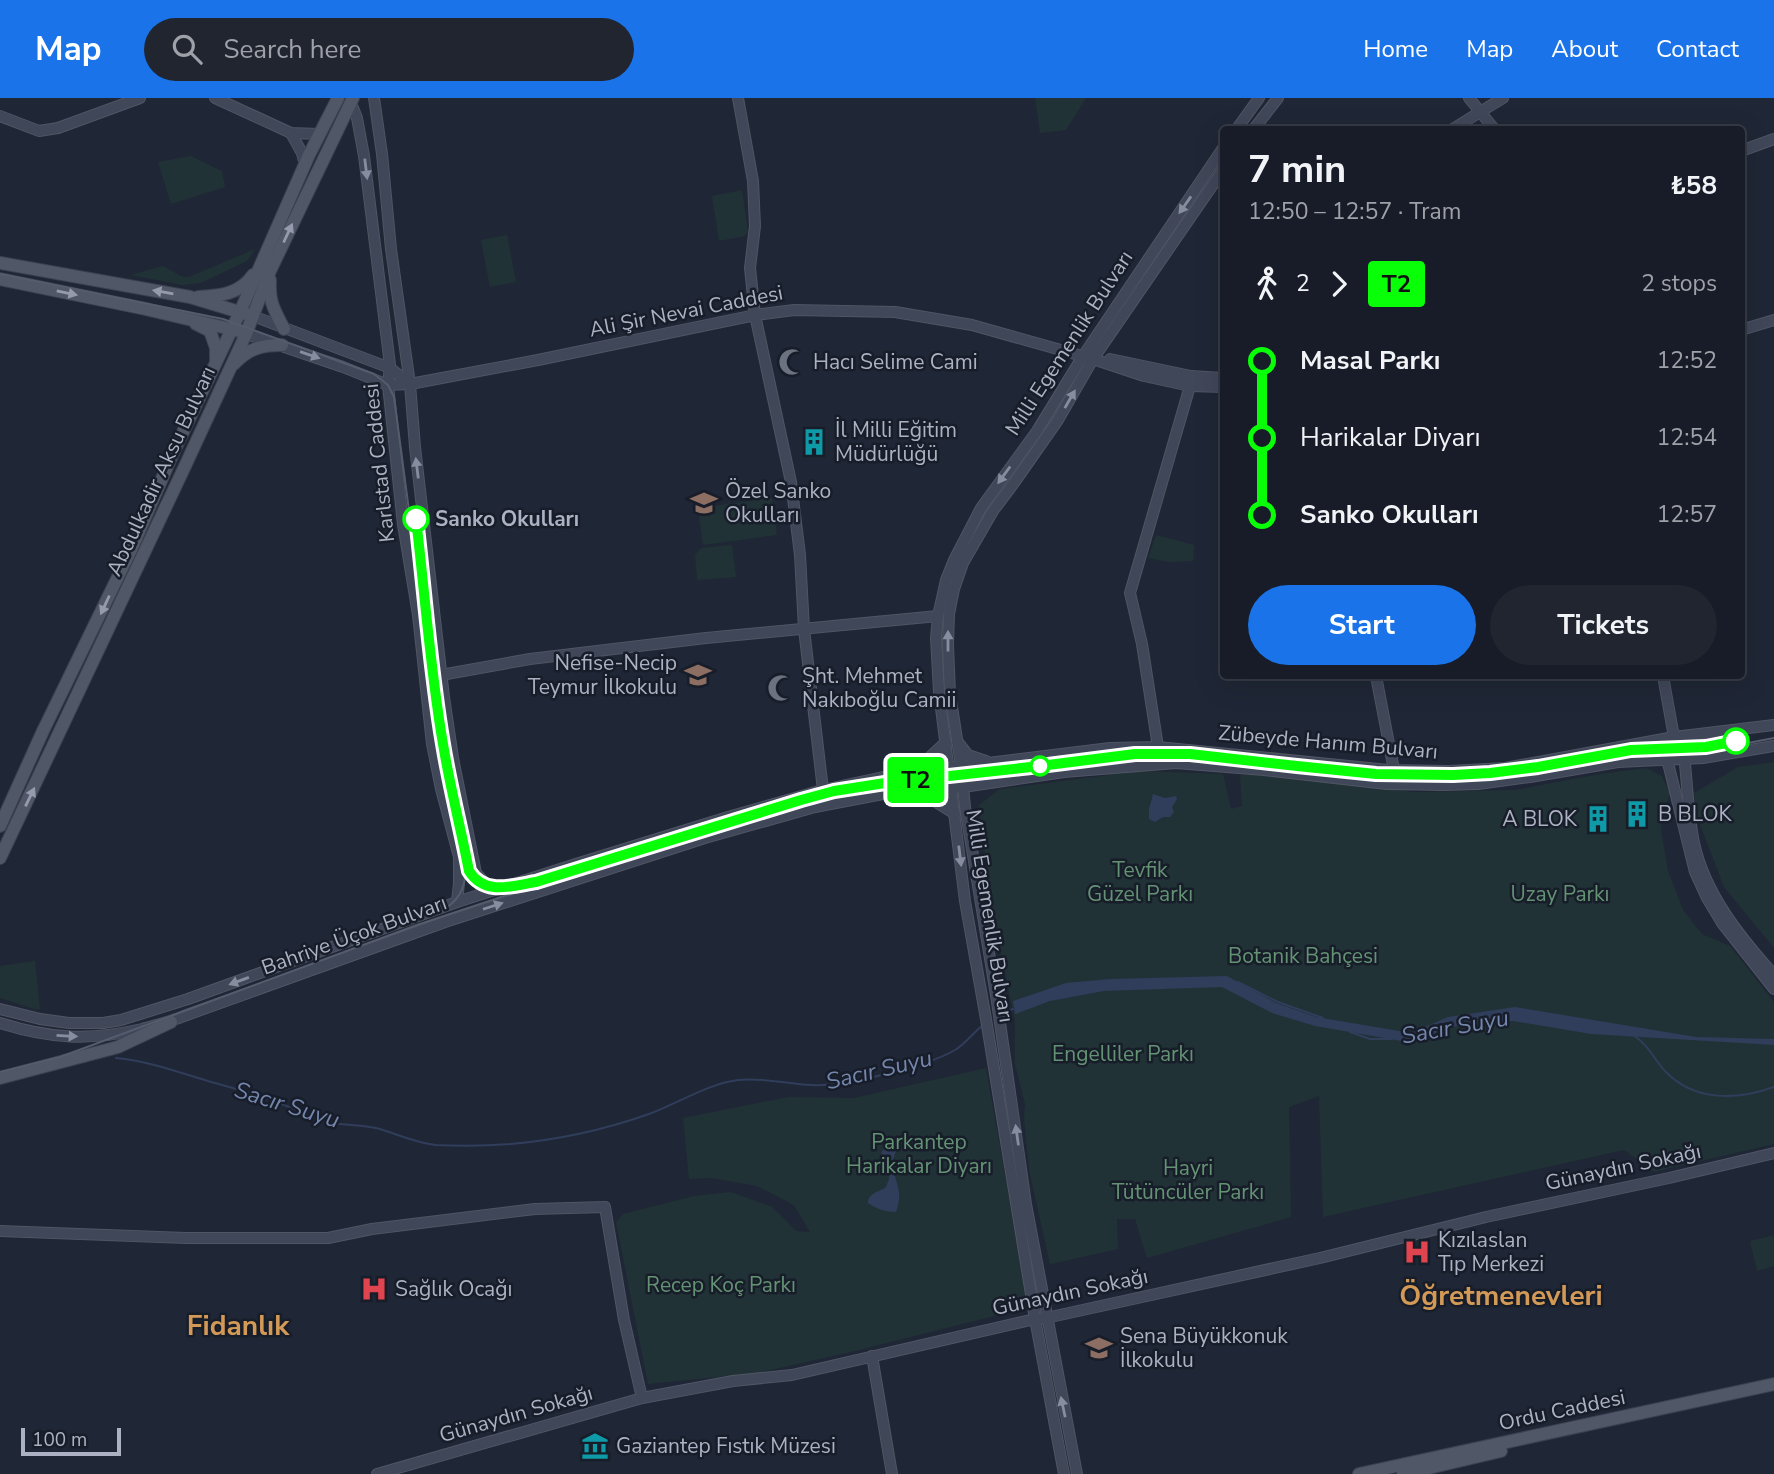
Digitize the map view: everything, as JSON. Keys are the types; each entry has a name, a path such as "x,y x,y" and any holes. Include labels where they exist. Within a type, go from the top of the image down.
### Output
{"main road":[{"name":"Abdulkadir Aksu Bulvarı","path":"0,826 131,550 215,364 232,329 246,314 305,165 338,98"},
{"name":"Abdulkadir Aksu Bulvarı","path":"266,267 352,100"},
{"path":"0,263 190,297 246,314"},
{"path":"190,297 225,295 248,283 266,267"},
{"path":"266,267 271,304 284,329"},
{"path":"0,279 141,308 246,334"},
{"name":"Abdulkadir Aksu Bulvarı","path":"0,858 246,334 246,314"},
{"path":"180,317 210,331 216,348 215,364"},
{"path":"228,372 237,361 253,350 264,345 282,345"},
{"path":"0,1078 118,1047 172,1022"},
{"name":"Ordu Caddesi","path":"1359,1474 1774,1386"},
{"name":"Ordu Caddesi","path":"1403,1474 1774,1386"}],"street":[{"path":"0,116 39,131 58,128 140,98"},
{"path":"215,98 290,133 319,134"},
{"name":"Karlstad Caddesi","path":"374,98 453,758 476,873 496,889"},
{"path":"738,98 753,181 755,226 750,268 755,315 791,482 800,555 804,629 823,790"},
{"path":"1239,126 1259,98"},
{"path":"1256,126 1279,98"},
{"path":"1469,98 1492,126"},
{"path":"1457,126 1503,98"},
{"name":"Karlstad Caddesi","path":"352,100 364,156 390,368 388,385 403,524 418,615 432,744 459,857 457,902"},
{"path":"290,133 302,153 305,165"},
{"path":"1745,150 1774,139"},
{"name":"Milli Egemenlik Bulvarı","path":"951,741 949,614 963,563 993,511 1058,420 1088,357 1220,153"},
{"name":"Milli Egemenlik Bulvarı","path":"1077,1474 1041,1319 965,901 958,788 951,741 939,691 936,638 938,616 946,580 981,508 1220,174"},
{"name":"Ali Şir Nevai Caddesi","path":"388,385 410,384 755,315 794,310 895,312 972,325 1088,357 1144,376 1190,381"},
{"path":"246,314 390,368 410,384"},
{"path":"1745,329 1774,320"},
{"path":"246,334 388,385"},
{"path":"1190,381 1220,378"},
{"path":"1190,381 1220,386"},
{"path":"1158,747 1142,644 1130,593 1190,381"},
{"path":"441,675 530,659 706,638 938,616"},
{"path":"1377,679 1394,770"},
{"path":"1664,679 1674,737 1684,759 1695,844 1703,872 1733,925 1774,975"},
{"name":"Zübeyde Hanım Bulvarı","path":"955,766 1110,748 1158,747 1394,770 1449,771 1505,768 1674,737 1774,725"},
{"path":"1674,737 1667,759 1695,872 1722,923 1774,989"},
{"path":"915,771 951,741 968,754 989,762"},
{"name":"Zübeyde Hanım Bulvarı","path":"958,788 1064,772 1176,763 1366,782 1478,784 1618,762 1703,758 1774,746"},
{"path":"1685,776 1703,758"},
{"path":"1643,760 1671,776"},
{"name":"Bahriye Üçok Bulvarı","path":"0,1009 69,1023 121,1020 188,999 457,902 728,817 823,790 915,771 955,766"},
{"path":"918,791 960,810 978,784"},
{"name":"Bahriye Üçok Bulvarı","path":"0,1023 65,1037 120,1034 172,1022 445,922 705,838 815,807 888,793 958,788"},
{"name":"Milli Egemenlik Bulvarı","path":"960,810 997,1000 1064,1474"},
{"name":"Günaydın Sokağı","path":"377,1474 642,1398 733,1381 792,1375 1320,1258 1486,1217 1774,1153"},
{"path":"0,1231 186,1238 328,1238 372,1229 535,1209 605,1207 624,1320 642,1398"},
{"path":"872,1356 892,1474"}],"green space":[{"path":"1035,98 1086,98 1066,130 1040,133"},
{"path":"191,156 222,171 225,187 171,204 158,162"},
{"path":"742,190 748,232 745,236 719,241 712,196"},
{"path":"507,235 516,282 490,287 481,240"},
{"path":"255,249 247,261 201,283 182,285 131,275 163,266 183,277 189,277"},
{"path":"772,498 777,535 703,545 698,508"},
{"path":"1156,535 1194,545 1193,561 1169,562 1148,558"},
{"path":"732,545 736,577 697,580 695,555 701,548"},
{"path":"1774,762 1774,948 1724,887 1697,817 1694,793 1738,767"},
{"path":"1646,768 1662,776 1670,794 1661,830 1668,871 1683,910 1702,934 1730,946 1774,1002 1774,1144 1654,1172 1624,1150 1323,1217 1319,1096 1289,1107 1291,1217 1147,1258 1135,1219 1117,1219 1118,1249 1050,1264 1029,1170 1025,1104 1015,1064 1015,1021 991,908 979,805 1000,789 1140,771 1223,774 1231,809 1242,806 1240,775 1263,775 1415,792 1515,790"},
{"path":"35,961 40,1009 0,998 0,966"},
{"name":"Recep Koç Parkı","path":"986,1068 1026,1301 1014,1311 757,1373 648,1384 616,1222 623,1214 694,1196 731,1192 772,1207 796,1231 810,1232 794,1205 757,1186 711,1178 689,1179 683,1118 788,1097 854,1098"},
{"path":"1774,1235 1774,1266 1757,1271 1750,1241"}],"water":[{"path":"1153,794 1165,798 1176,796 1172,807 1174,812 1170,817 1163,817 1155,822 1149,819"},
{"path":"1227,976 1276,1003 1316,1017 1411,1033 1448,1017 1515,1007 1696,1037 1774,1039 1774,1045 1591,1034 1513,1021 1449,1027 1413,1043 1315,1026 1272,1013 1222,987 1104,991 1050,1001 1015,1014 1013,1001 1066,983"},
{"path":"887,1141 898,1142 893,1162 899,1193 896,1212 882,1210 868,1203 872,1195 886,1187 889,1170 881,1154"}],"waterway":[{"name":"Sacır Suyu","path":"1238,982 1278,1002 1323,1018"},
{"name":"Sacır Suyu","path":"1002,1013 1013,1009"},
{"name":"Sacır Suyu","path":"116,1058 151,1064 253,1094 323,1121 373,1127 429,1144 491,1145 544,1140 597,1130 649,1114 704,1090 738,1080 826,1085 885,1074 955,1050 983,1025"},
{"name":"Sacır Suyu","path":"1350,1032 1370,1039 1392,1039"},
{"name":"Sacır Suyu","path":"1633,1035 1643,1043 1666,1072 1690,1089 1717,1096 1732,1096 1774,1087"}],"tram line":[{"path":"0,274 223,319 374,374 388,385 394,397 440,745 466,872 483,888 506,891"},
{"name":"T2","path":"416,519 430,652 450,782 469,871 478,883 488,887 536,882 801,800 834,791 885,783 1135,754 1166,753 1376,774 1453,775 1538,767 1631,750 1706,747 1736,741"},
{"path":"0,1072 60,1057 417,925 537,885 835,795 887,786 1136,758 1190,758 1376,777 1491,777 1631,754 1707,751 1774,738"},
{"path":"439,914 459,895 466,868"}],"place":[{"name":"Hacı Selime Cami","path":"792,362"},
{"name":"İl Milli Eğitim Müdürlüğü","path":"814,442"},
{"name":"Özel Sanko Okulları","path":"704,503"},
{"name":"Sanko Okulları","path":"416,519"},
{"name":"Nefise-Necip Teymur İlkokulu","path":"698,675"},
{"name":"Şht. Mehmet Nakıboğlu Camii","path":"781,688"},
{"name":"B BLOK","path":"1637,814"},
{"name":"A BLOK","path":"1598,819"},
{"name":"Kızılaslan Tıp Merkezi","path":"1417,1252"},
{"name":"Sağlık Ocağı","path":"374,1289"},
{"name":"Sena Büyükkonuk İlkokulu","path":"1099,1348"},
{"name":"Gaziantep Fıstık Müzesi","path":"595,1446"}],"district":[{"name":"Öğretmenevleri","path":"1501,1296"},
{"name":"Fidanlık","path":"238,1326"}],"park label":[{"name":"Tevfik Güzel Parkı","path":"1140,882"},
{"name":"Uzay Parkı","path":"1560,894"},
{"name":"Botanik Bahçesi","path":"1303,956"},
{"name":"Engelliler Parkı","path":"1123,1054"},
{"name":"Parkantep Harikalar Diyarı","path":"919,1154"},
{"name":"Hayri Tütüncüler Parkı","path":"1188,1180"}]}
